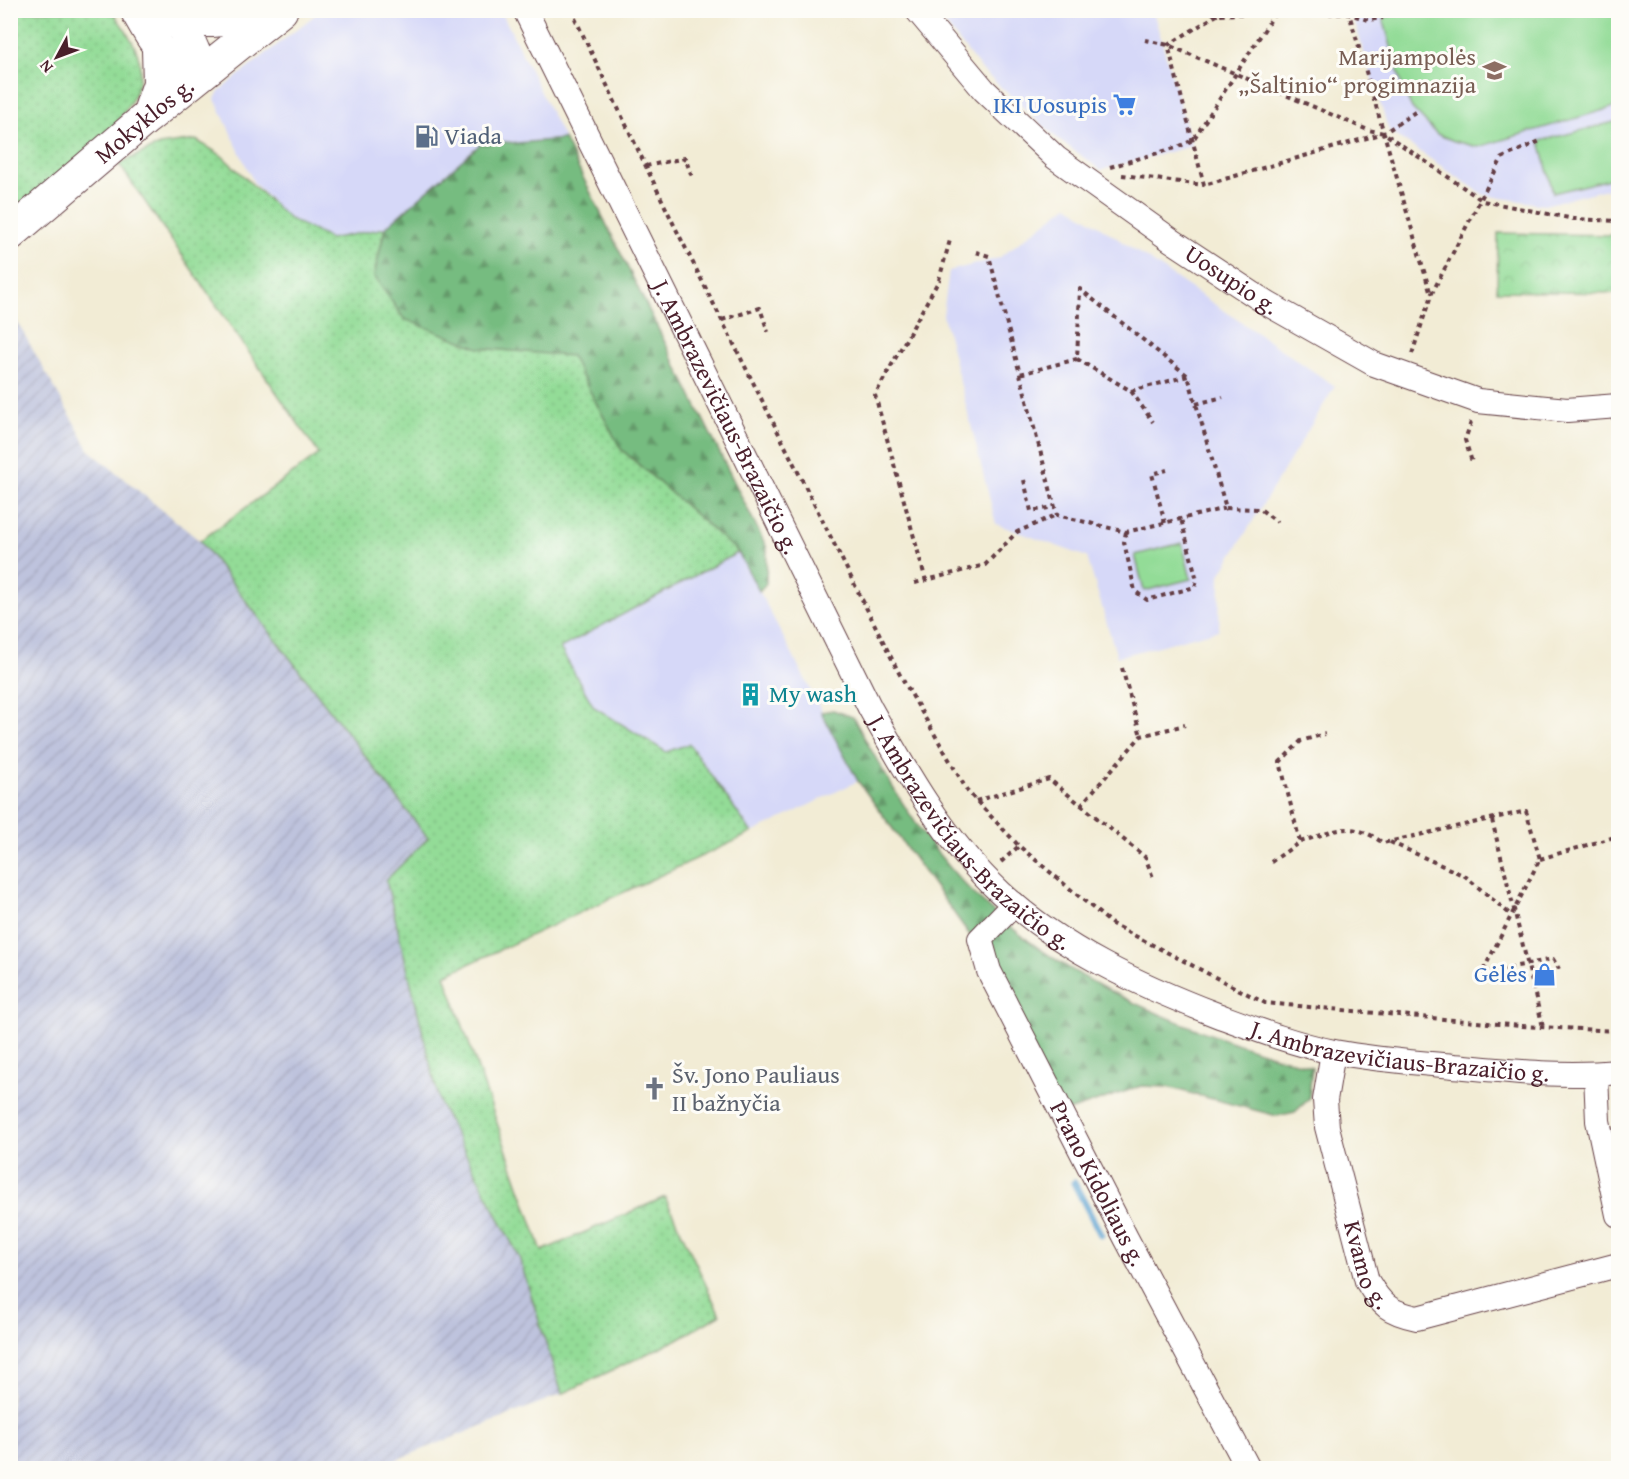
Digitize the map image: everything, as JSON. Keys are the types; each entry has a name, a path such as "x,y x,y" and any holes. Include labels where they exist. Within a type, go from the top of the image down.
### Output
{"main road":[{"name":"Mokyklos g.","path":"10,234 146,118 281,10"}],"street":[{"path":"135,10 157,50 172,62 201,73"},
{"path":"166,14 185,21 213,23 273,10"},
{"name":"J. Ambrazevičiaus-Brazaičio g.","path":"525,10 870,708 905,771 931,810 985,876 1014,904 1070,946 1149,988 1249,1027 1333,1052 1493,1070 1607,1073"},
{"name":"Uosupio g.","path":"917,10 984,90 1056,158 1096,178 1268,304 1374,364 1478,401 1567,410 1618,406"},
{"path":"166,14 197,52 201,73"},
{"path":"146,118 158,83 157,50"},
{"name":"Prano Kidoliaus g.","path":"1014,904 980,939 989,971 1125,1238 1248,1468"},
{"name":"Kvamo g.","path":"1333,1052 1325,1100 1327,1127 1367,1281 1378,1300 1394,1313 1417,1318 1618,1265"},
{"path":"1607,1073 1598,1121 1618,1215"}],"path":[{"path":"571,10 722,320 899,673 968,792 1019,846 1112,924 1265,1003 1543,1027 1618,1031"},
{"path":"1203,10 1218,15 1277,11 1349,12 1368,20 1383,18"},
{"path":"1168,45 1225,10"},
{"path":"1277,11 1238,75 1193,140 1178,147 1101,170 1096,178 1204,185 1384,133 1415,112"},
{"path":"1349,12 1431,295"},
{"path":"1145,40 1168,45 1368,130 1384,133 1479,199 1575,219 1618,221"},
{"path":"1168,45 1204,185"},
{"path":"1412,355 1431,295 1502,158 1540,141"},
{"path":"646,166 685,158 693,179"},
{"path":"926,581 875,395 939,280 950,240"},
{"path":"976,252 989,256 1057,515"},
{"path":"1077,360 1080,289 1188,376 1226,508"},
{"path":"722,320 760,308 768,332"},
{"path":"1020,374 1077,360 1131,391 1153,422"},
{"path":"1131,391 1188,376"},
{"path":"1196,404 1223,397"},
{"path":"1472,462 1465,440 1478,401"},
{"path":"1165,523 1152,474 1167,470"},
{"path":"1024,480 1031,511 1054,507"},
{"path":"915,584 985,565 1017,532 1057,515 1126,532 1226,508 1260,510 1277,522"},
{"path":"1126,532 1124,542 1135,591 1147,600 1195,587 1197,580 1181,519"},
{"path":"1122,668 1141,736"},
{"path":"1081,805 1141,736 1185,725"},
{"path":"1300,842 1280,762 1301,741 1324,734"},
{"path":"976,801 1049,779 1144,857 1154,879"},
{"path":"1271,862 1300,842 1348,827 1369,833 1383,843 1526,811 1540,859 1482,973 1553,959 1559,969"},
{"path":"1492,820 1543,1027"},
{"path":"1540,859 1618,836"},
{"path":"1390,842 1466,876 1511,915"}],"shaded area":[{"path":"320,11 501,11 564,139 517,143 485,140 385,228 330,239 288,218 254,183 215,99 219,91"},
{"path":"935,11 1153,11 1192,146 1101,170 1058,139 982,70"},
{"name":"Marijampolės „Šaltinio“ progimnazija","path":"1351,11 1618,11 1618,186 1544,205 1484,195 1389,131"},
{"path":"1068,205 1335,386 1220,575 1219,630 1117,657 1087,557 996,524 943,315 949,271 999,258"},
{"path":"10,309 90,451 200,541 428,839 440,1104 519,1257 562,1394 376,1468 11,1468"},
{"path":"739,552 858,781 752,833 690,744 666,752 594,707 560,648"}],"green space":[{"path":"11,11 112,11 134,45 140,68 137,89 126,110 110,130 69,170 11,216"},
{"name":"Marijampolės „Šaltinio“ progimnazija","path":"1408,11 1618,11 1618,106 1478,147 1437,134 1412,108 1403,89 1383,18"},
{"path":"1618,121 1618,177 1553,193 1540,141"},
{"path":"564,139 767,548 766,584 759,591 738,552 621,449 571,356 479,348 404,319 374,276 385,228 485,140 517,143"},
{"path":"196,140 221,155 288,218 330,239 385,228 374,276 479,348 571,355 621,449 739,552 560,648 594,707 666,752 689,744 752,833 445,975 542,1251 665,1197 720,1315 676,1340 562,1394 519,1257 440,1104 386,880 428,838 200,541 319,454 119,164 159,145"},
{"path":"1498,233 1618,235 1618,293 1497,291"},
{"path":"1182,543 1191,579 1144,591 1135,555"},
{"path":"833,710 853,717 910,815 951,869 988,907 1028,940 1071,969 1116,994 1164,1016 1262,1052 1312,1067 1309,1099 1295,1112 1277,1116 1167,1087 1141,1086 1063,1113 972,938 858,781 821,712"}],"waterway":[{"path":"1074,1183 1101,1235"}],"place":[{"name":"Marijampolės „Šaltinio“ progimnazija","path":"1494,71"},
{"name":"IKI Uosupis","path":"1125,105"},
{"name":"Viada","path":"426,136"},
{"name":"My wash","path":"751,694"},
{"name":"Gėlės","path":"1545,974"},
{"name":"Šv. Jono Pauliaus II bažnyčia","path":"654,1089"}]}
